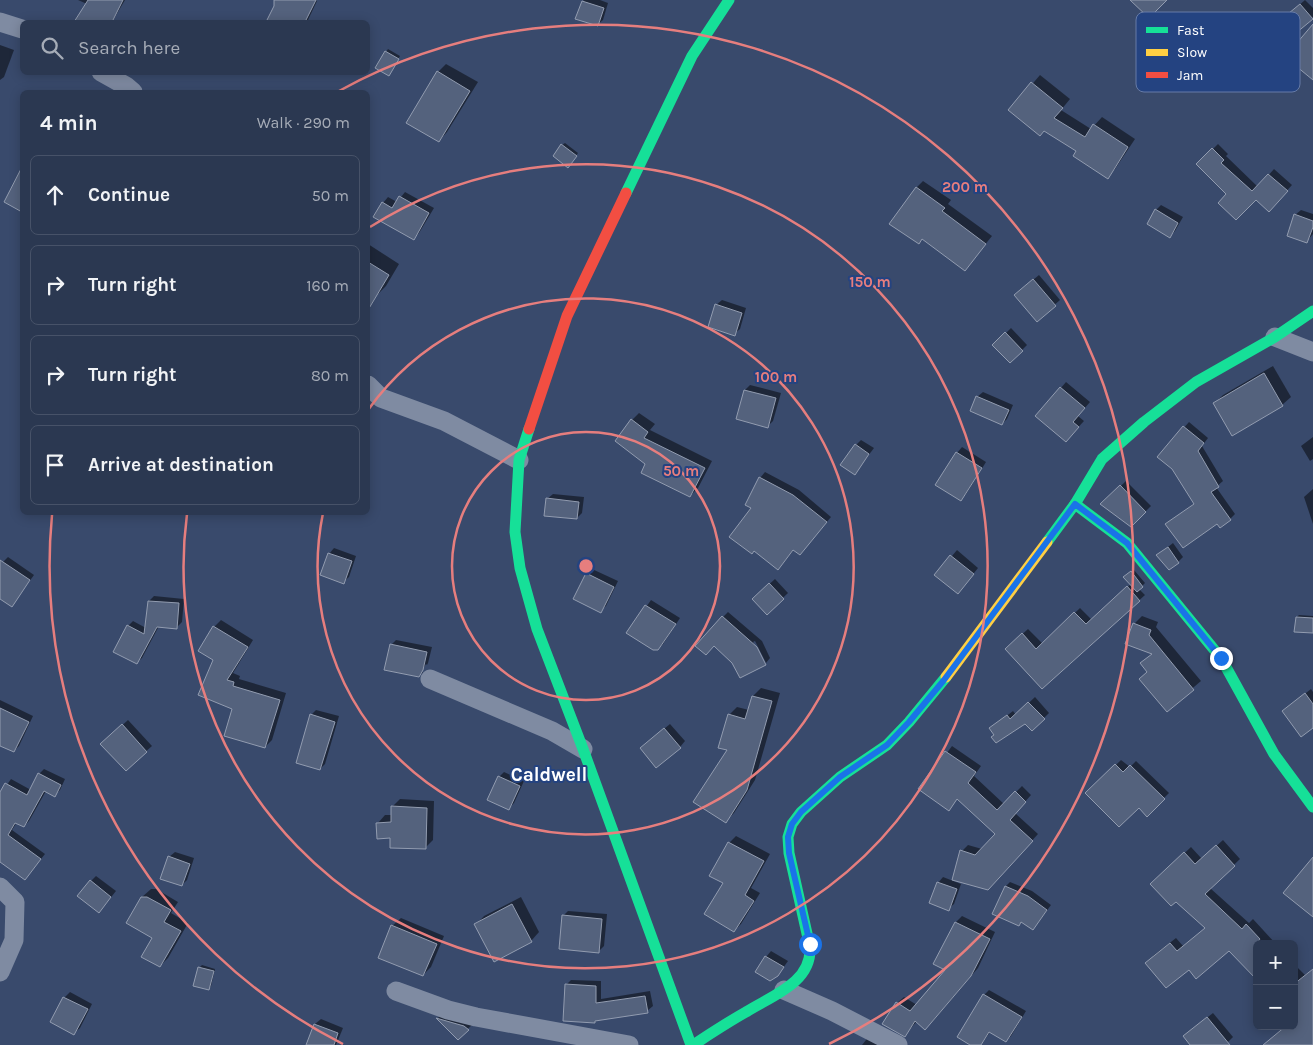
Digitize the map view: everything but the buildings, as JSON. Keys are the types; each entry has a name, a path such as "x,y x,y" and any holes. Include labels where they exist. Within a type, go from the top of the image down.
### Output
{"street":[{"path":"729,0 692,56 567,316 519,460 515,532 520,568 537,629 692,1045 784,990 804,972 809,964 811,955 810,944 789,853 788,837 792,824 801,812 840,777 887,745 906,726 944,680 1075,504 1102,459 1144,422 1196,382 1275,337 1313,311"},
{"path":"0,22 20,29"},
{"path":"106,75 130,90"},
{"path":"1275,337 1313,352"},
{"path":"370,387 381,398 444,421 519,460"},
{"path":"1075,504 1127,543 1221,658 1274,754 1313,807"},
{"path":"430,679 552,731 583,749"},
{"path":"0,887 15,902 14,940 0,972"},
{"path":"784,990 832,1010 898,1045"},
{"path":"396,991 448,1010 476,1017 629,1045"}],"traffic: fast":[{"path":"626,193 692,56 729,0"},
{"path":"1047,542 1075,504 1102,459 1144,422 1196,382 1275,337 1313,311"},
{"path":"529,429 519,460 515,532 520,568 537,629 691,1045"},
{"path":"1075,504 1127,543 1221,658 1274,754 1313,807"},
{"path":"693,1045 778,994 797,979 804,970 809,959 810,947 789,853 788,837 792,824 801,812 840,777 887,745 909,722 946,677"}],"traffic: slow":[{"path":"946,677 1047,542"}],"traffic: jam":[{"path":"529,429 567,316 626,193"}],"district":[{"name":"Caldwell","path":"549,774"}],"route":[{"path":"810,944 789,853 788,837 792,824 801,812 840,777 887,745 909,722 944,680 1075,504 1127,543 1221,658"}]}
